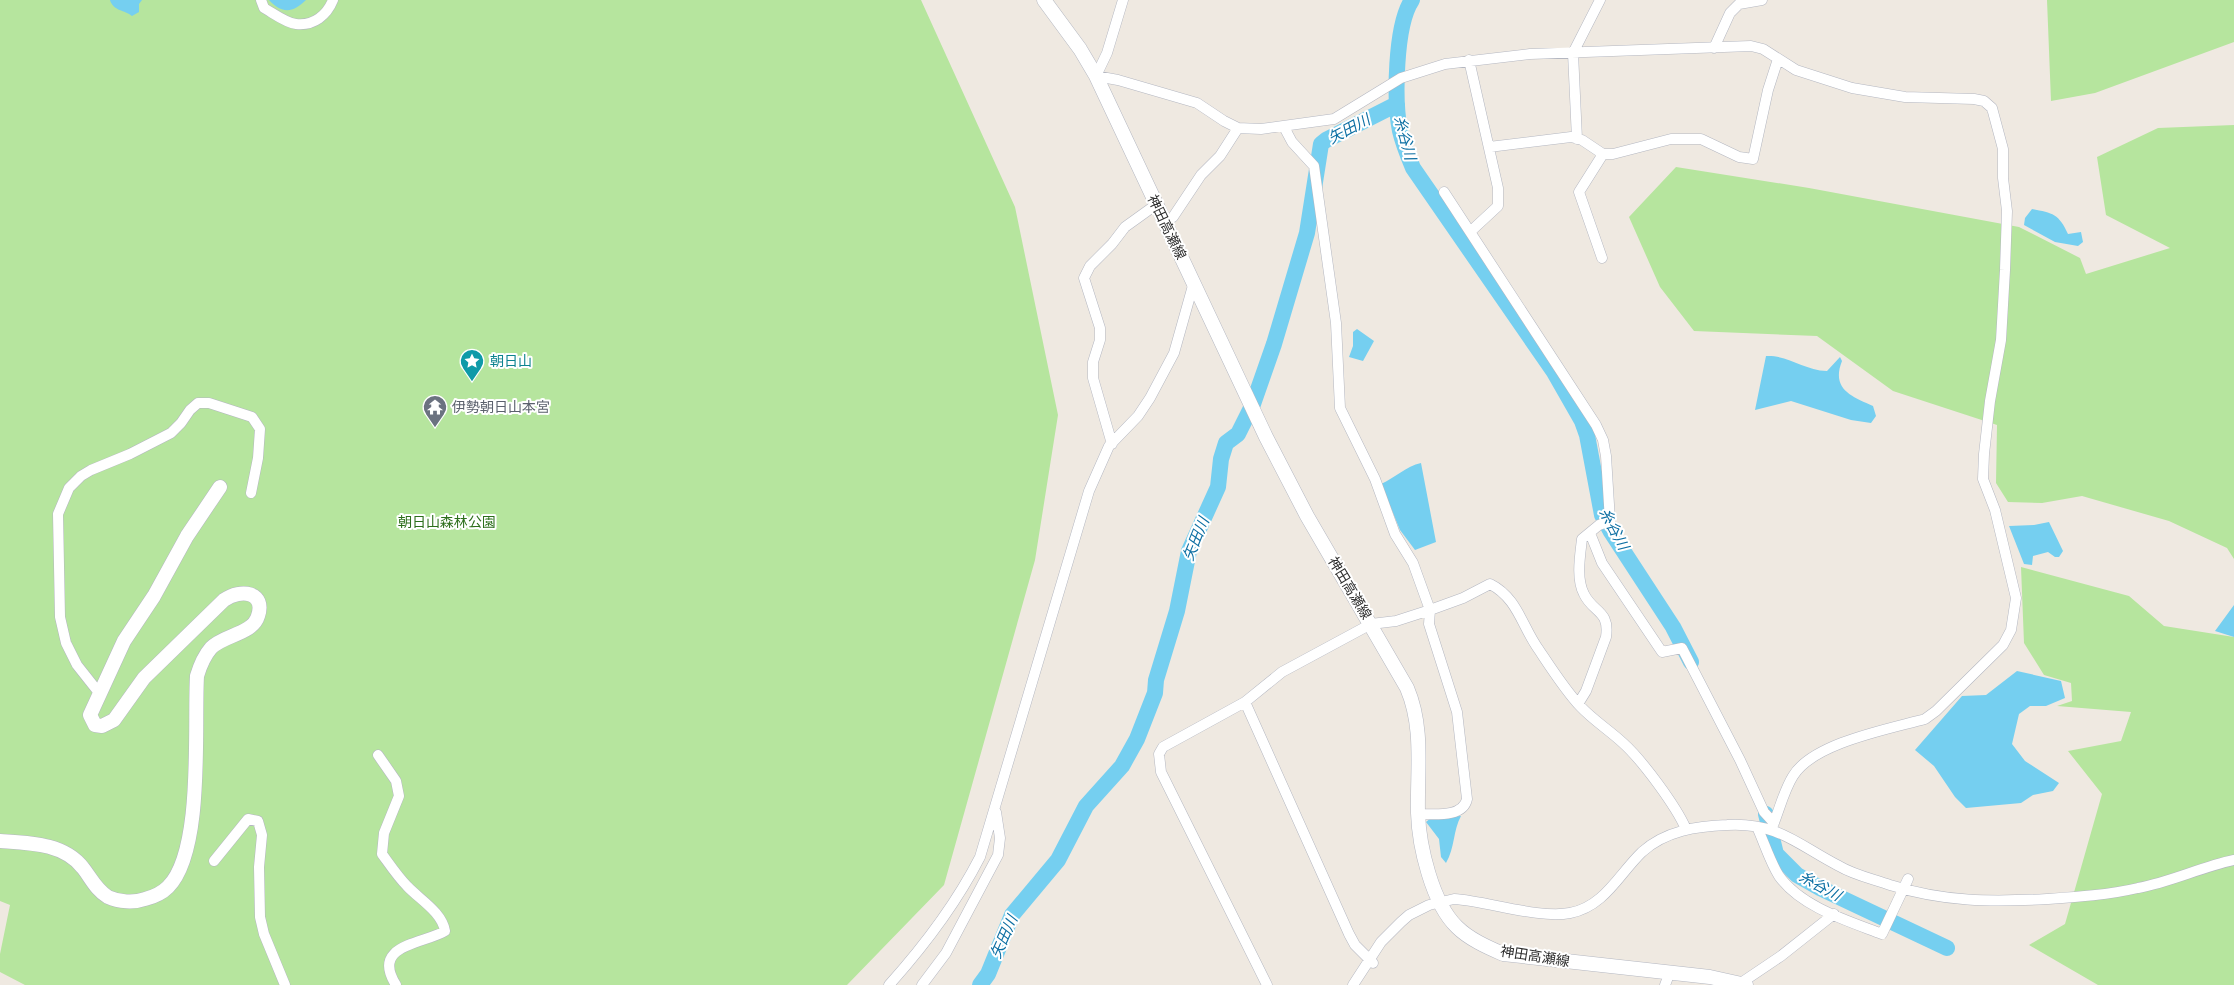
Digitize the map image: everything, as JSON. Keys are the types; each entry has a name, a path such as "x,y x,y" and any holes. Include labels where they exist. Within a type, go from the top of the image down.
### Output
{"main road":[{"name":"神田高瀬線","path":"1044,0 1080,49 1096,76 1266,437 1307,516 1371,624 1412,701 1419,737 1418,814 1422,851 1440,903 1456,927 1480,944 1503,954 1668,979 1710,977 1741,984"},
{"path":"0,841 28,843 55,848 75,860 98,889 108,896 119,900 142,900 156,896 169,886 183,860 193,815 197,676 205,656 212,647 250,627 256,621 259,607 255,598 252,595 241,592 234,593 224,600 144,678 114,720 102,726 92,722 90,715 124,642 154,596 187,536 220,487"}],"street":[{"path":"261,0 264,8 296,24 316,21 329,11 334,0"},
{"path":"1123,0 1107,53 1096,76 1127,82 1197,103 1238,128 1284,127 1334,119 1406,75 1444,64 1468,60 1530,54 1751,46 1763,49 1796,70 1852,88 1905,97 1974,98 1984,101 1992,108 2003,149 2003,178 2007,211 2001,340 1990,401 1984,454 1984,480 1995,510 2016,598 2011,630 2003,645 1936,711 1925,719 1848,741 1816,754 1794,775 1773,826"},
{"path":"1577,139 1573,53 1600,0"},
{"path":"1714,48 1730,13 1739,4 1762,0"},
{"path":"1489,147 1571,137 1603,154 1613,154 1671,139 1701,139 1739,157 1753,159 1768,90 1778,58"},
{"path":"1468,60 1498,188 1498,206 1471,231"},
{"path":"1284,127 1292,142 1314,166 1336,324 1340,408 1375,479 1395,534 1413,563 1430,610 1429,624 1457,712 1467,799 1465,805 1461,810 1454,812 1418,814"},
{"path":"1165,221 1173,217 1201,175 1220,156 1238,128"},
{"path":"1602,258 1579,192 1603,154"},
{"path":"1444,192 1596,425 1603,440 1610,521 1582,539 1581,588 1585,597 1606,619 1608,627 1586,690 1578,704"},
{"path":"1112,444 1092,378 1092,362 1100,340 1100,328 1084,278 1090,266 1112,244 1125,227 1157,204"},
{"path":"890,985 931,936 964,888 980,857 996,809 1089,491 1112,444 1138,416 1174,353 1194,282"},
{"path":"100,691 96,689 77,665 66,643 60,617 58,514 69,488 80,476 91,470 130,454 171,433 198,403 208,403 252,417 260,429 258,458 251,493"},
{"path":"1590,533 1602,563 1662,652 1682,648 1740,760 1764,812 1773,826 1839,867 1906,884 1932,896 1980,901 2096,896 2139,888 2234,860"},
{"path":"1267,985 1161,772 1159,754 1163,747 1246,702 1282,672 1371,624 1396,621 1430,610 1463,598 1490,584 1499,588 1514,604 1539,650 1578,704 1594,720 1625,744 1679,815 1686,829"},
{"path":"1246,702 1349,934 1356,945 1371,961"},
{"path":"378,755 396,781 400,796 384,833 382,854 405,885 444,923 445,931 434,938 400,947 392,956 389,969 396,985"},
{"path":"922,985 946,953 998,855 1000,838 996,809"},
{"path":"214,861 248,819 258,821 262,834 259,867 260,917 264,934 285,985"},
{"path":"1353,985 1390,932 1405,918 1418,910 1445,900 1468,900 1541,912 1570,913 1588,907 1602,897 1648,848 1660,839 1686,829 1728,825 1773,826"},
{"path":"1757,827 1779,876 1797,895 1834,914 1882,934 1906,884"},
{"path":"1741,984 1781,956 1834,914"}],"green space":[{"name":"朝日山森林公園","path":"0,0 921,0 1015,207 1058,415 1035,560 944,885 847,985 25,985 0,972 0,954 10,905 0,901"},
{"path":"2047,0 2234,0 2234,42 2095,93 2051,101"},
{"path":"2234,125 2234,559 2227,548 2169,521 2082,496 2042,503 2008,502 1996,483 1997,425 1893,391 1817,336 1694,331 1660,287 1629,217 1676,167 1809,188 2019,227 2080,258 2086,274 2170,248 2106,215 2097,157 2158,128"},
{"path":"2021,567 2129,596 2164,626 2234,637 2234,985 2098,985 2029,945 2065,924 2102,794 2068,751 2121,741 2131,712 2057,706 2072,701 2071,683 2044,675 2024,643"}],"water":[{"path":"110,0 142,0 139,4 139,12 132,16 116,8"},
{"path":"269,0 306,0 297,7 283,10"},
{"path":"2032,209 2058,218 2068,234 2081,232 2083,242 2078,246 2055,242 2024,225 2025,218"},
{"path":"1357,329 1374,341 1363,361 1349,357 1353,346 1353,332"},
{"path":"1766,356 1774,356 1827,371 1840,357 1842,361 1839,371 1841,385 1857,399 1873,406 1876,416 1871,423 1851,420 1791,401 1755,410"},
{"path":"1421,463 1436,542 1415,550 1400,530 1381,484 1410,467"},
{"path":"2049,522 2063,551 2059,557 2055,557 2048,552 2033,556 2032,565 2024,564 2009,526"},
{"path":"2234,605 2234,637 2215,631"},
{"path":"2017,671 2061,681 2065,698 2046,706 2030,706 2019,714 2012,744 2025,761 2059,783 2053,791 2033,795 2021,803 1966,808 1955,797 1934,766 1915,750 1962,696 1986,695"},
{"path":"1461,816 1446,863 1441,857 1439,839 1426,822 1432,817"}],"waterway":[{"name":"糸谷川","path":"1412,0 1406,12 1399,45 1397,101 1400,131 1413,168 1554,372 1582,421 1587,435 1602,515 1611,532 1673,627 1691,662"},
{"name":"矢田川","path":"980,985 988,974 1012,915 1058,860 1086,806 1122,766 1137,739 1155,693 1156,680 1177,611 1189,551 1218,487 1221,459 1226,443 1238,434 1253,404 1274,344 1307,233 1321,144 1397,104"},
{"name":"糸谷川","path":"1766,814 1776,854 1797,875 1820,888 1947,948"}],"place":[{"name":"朝日山","path":"472,382"},
{"name":"伊勢朝日山本宮","path":"435,428"}]}
